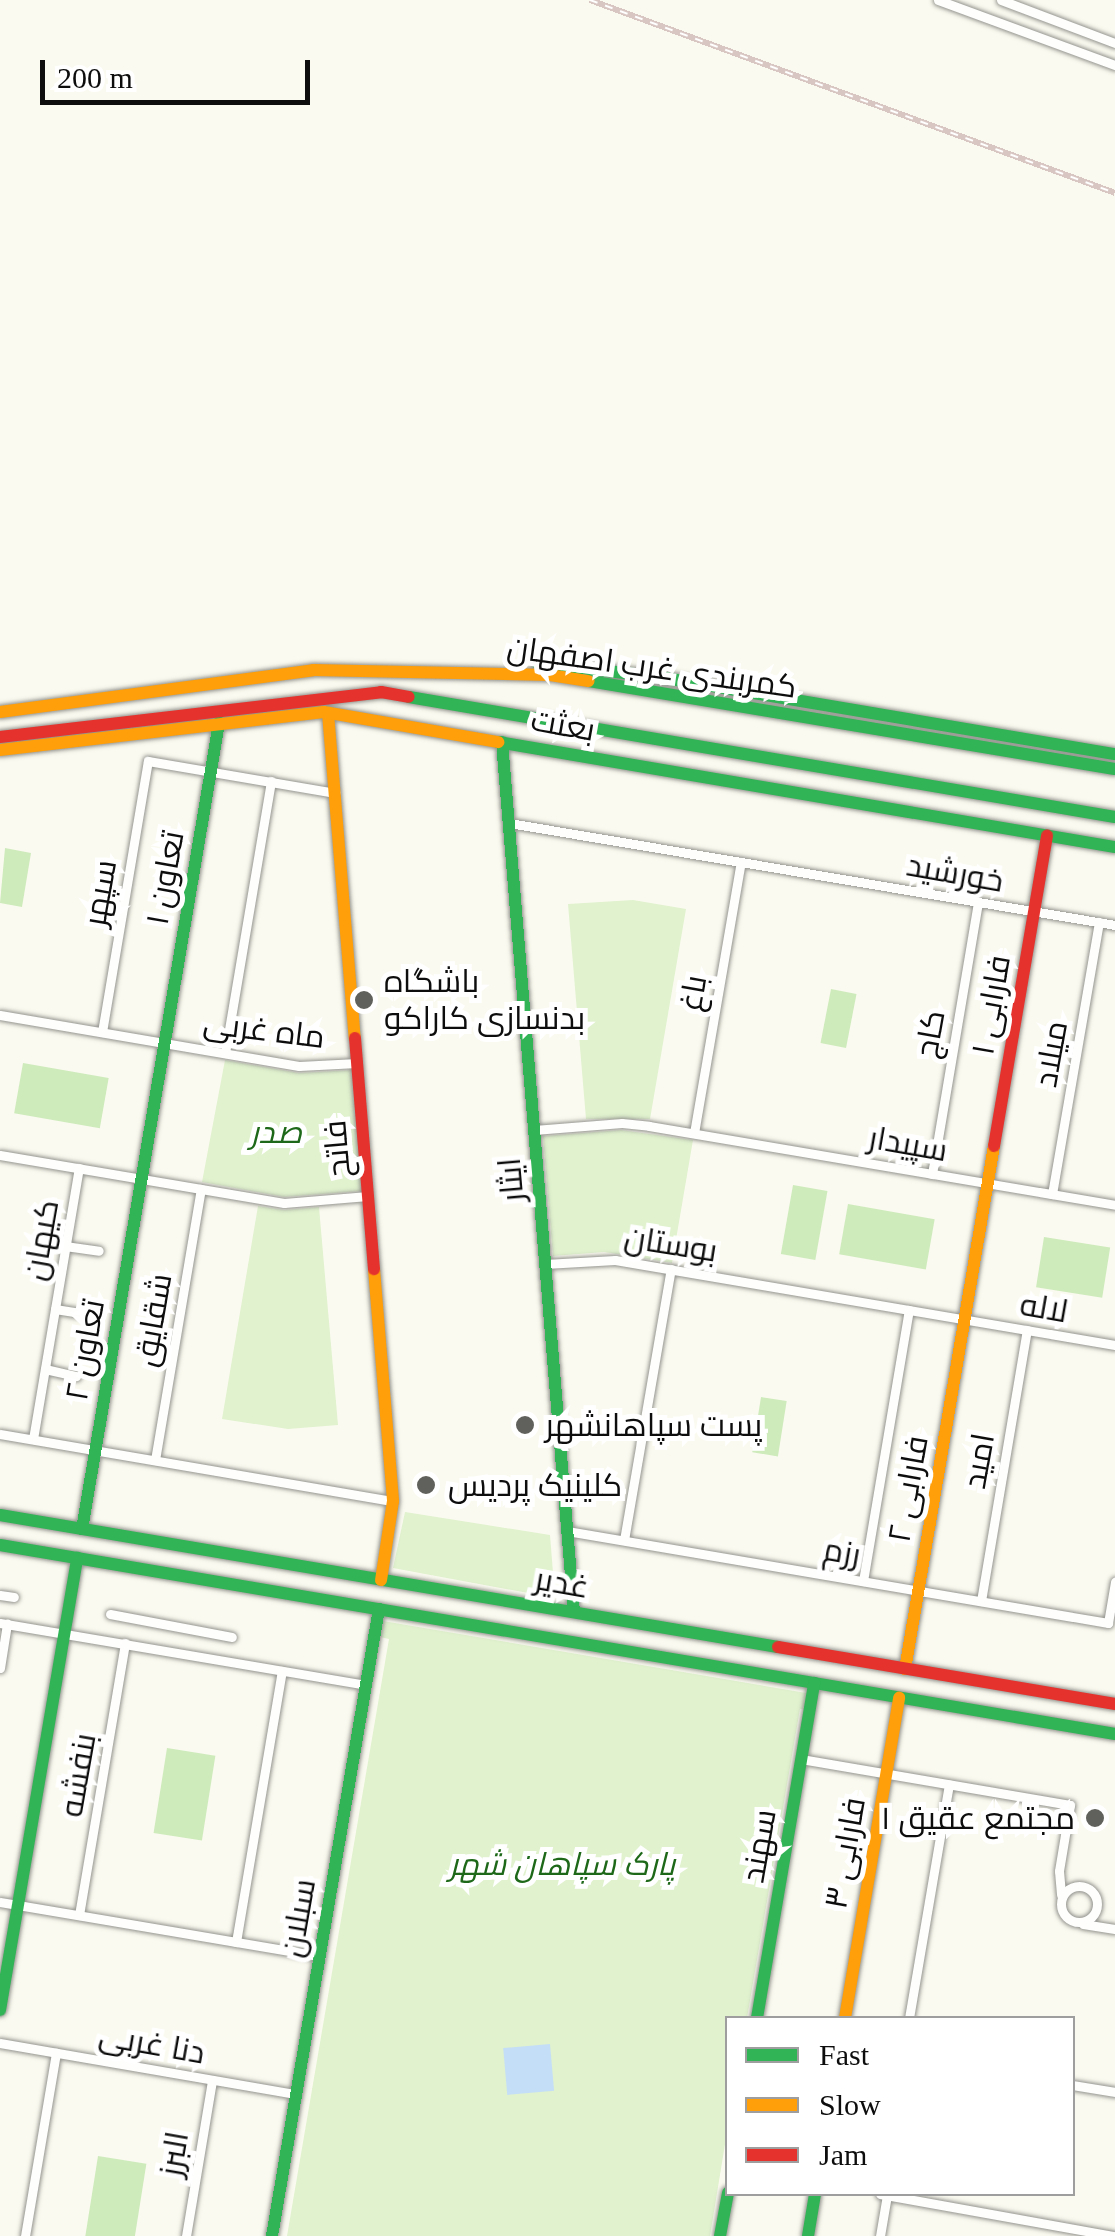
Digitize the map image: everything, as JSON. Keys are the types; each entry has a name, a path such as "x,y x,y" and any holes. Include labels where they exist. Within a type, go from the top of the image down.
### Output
{"main road":[{"name":"کمربندی غرب اصفهان","path":"0,702 325,658 528,662 659,677 1115,754"},
{"name":"کمربندی غرب اصفهان","path":"0,712 313,670 550,674 1115,769"},
{"name":"بعثت","path":"0,737 381,692 1115,817"},
{"name":"بعثت","path":"0,750 328,712 1115,846"},
{"name":"فاتح","path":"328,712 394,1501 381,1580"},
{"name":"تعاون ۱","path":"142,1179 220,723"},
{"name":"ایثار","path":"502,742 574,1612"},
{"path":"853,802 866,798 870,790 869,781 858,773"},
{"path":"898,809 887,802 885,794 891,783 902,780"},
{"name":"فارابی ۱","path":"965,1320 1047,835"},
{"name":"تعاون ۲","path":"82,1529 142,1179"},
{"name":"فارابی ۲","path":"906,1669 965,1320"},
{"name":"غدیر","path":"0,1515 1115,1704"},
{"name":"غدیر","path":"0,1545 1115,1734"},
{"path":"0,2010 77,1558"},
{"name":"سبلان","path":"272,2236 379,1609"},
{"path":"704,1664 713,1663 721,1652 717,1640 709,1636"},
{"path":"751,1672 740,1664 739,1655 743,1647 756,1643"},
{"name":"سهند","path":"757,2016 814,1683"},
{"name":"فارابی ۳","path":"844,2016 899,1698"},
{"path":"720,2236 728,2196"},
{"path":"808,2236 815,2196"}],"street":[{"path":"938,0 1115,66"},
{"path":"1001,0 1115,42"},
{"path":"1018,30 1025,9"},
{"name":"سپهر","path":"102,1032 148,761 211,772"},
{"path":"211,772 335,793"},
{"path":"226,1052 272,782"},
{"name":"خورشید","path":"509,823 1115,925"},
{"name":"باغ","path":"694,1133 741,862"},
{"name":"کاج","path":"932,1174 978,902"},
{"name":"میلاد","path":"1052,1194 1099,922"},
{"name":"ماه غربی","path":"0,1016 299,1066 357,1063"},
{"name":"سپیدار","path":"534,1130 622,1123 1115,1205"},
{"path":"0,1155 284,1204 368,1196"},
{"name":"کیهان","path":"33,1439 78,1168"},
{"name":"شقایق","path":"155,1460 201,1189"},
{"path":"65,1246 99,1251"},
{"name":"بوستان","path":"545,1264 604,1259 909,1310"},
{"path":"624,1540 671,1269"},
{"path":"55,1308 87,1314"},
{"path":"863,1581 909,1310"},
{"name":"لاله","path":"909,1310 1115,1345"},
{"name":"امید","path":"981,1601 1027,1330"},
{"path":"44,1369 76,1376"},
{"path":"0,1434 394,1501"},
{"name":"رزم","path":"567,1530 1108,1623 1115,1582"},
{"path":"0,1595 14,1597"},
{"path":"110,1614 232,1637"},
{"path":"0,1668 4,1624 366,1685"},
{"path":"169,1652 174,1626"},
{"name":"بنفشه","path":"80,1915 126,1644"},
{"path":"236,1942 282,1671"},
{"path":"801,1759 1070,1805 1059,1871 1063,1909 1081,1923 1113,1929"},
{"path":"909,2016 949,1784"},
{"path":"1059,1871 1085,1888 1113,1929"},
{"path":"1062,1895 1072,1885 1085,1888"},
{"path":"0,1902 320,1956"},
{"path":"1081,1923 1094,1917 1096,1903"},
{"name":"دنا غربی","path":"0,2043 296,2094"},
{"path":"25,2236 56,2053"},
{"name":"البرز","path":"186,2236 212,2080"},
{"path":"1075,2085 1115,2092"},
{"path":"880,2236 884,2196"},
{"path":"895,2196 1114,2235"}],"green space":[{"path":"5,848 31,853 22,907 0,903"},
{"path":"633,900 686,909 650,1119 586,1119 568,904"},
{"path":"831,989 857,994 846,1048 821,1043"},
{"name":"صدر","path":"225,1060 299,1073 352,1070 362,1191 284,1197 202,1182"},
{"path":"23,1063 109,1078 100,1128 14,1113"},
{"path":"621,1130 693,1140 672,1263 604,1252 553,1256 543,1136"},
{"path":"793,1185 827,1191 815,1260 781,1254"},
{"path":"848,1204 935,1219 926,1270 839,1254"},
{"path":"258,1206 284,1210 319,1207 338,1425 288,1429 222,1419"},
{"path":"1044,1237 1110,1247 1102,1298 1036,1287"},
{"path":"761,1397 787,1401 778,1456 752,1452"},
{"path":"405,1512 550,1535 555,1598 393,1568"},
{"name":"پارک سپاهان شهر","path":"383,1621 812,1694 809,1709 800,1709 747,2016 725,2016 725,2144 710,2236 287,2236 389,1639 380,1637"},
{"path":"167,1748 215,1756 202,1841 154,1833"},
{"path":"98,2156 146,2164 135,2236 85,2236"}],"water":[{"path":"550,2044 554,2091 507,2095 503,2048"}],"railway":[{"path":"590,0 1115,193"}],"traffic: fast":[{"path":"538,663 659,677 1115,754"},
{"path":"589,681 1115,769"},
{"path":"409,697 1115,817"},
{"path":"82,1529 219,723"},
{"path":"498,742 1115,847"},
{"path":"502,742 574,1612"},
{"path":"0,1515 778,1647"},
{"path":"0,1545 1115,1734"},
{"path":"0,2010 77,1558"},
{"path":"272,2236 379,1609"},
{"path":"757,2016 814,1683"},
{"path":"720,2236 727,2196"},
{"path":"808,2236 815,2196"}],"traffic: slow":[{"path":"0,712 313,670 550,675 589,681"},
{"path":"0,750 324,712 498,742"},
{"path":"328,713 355,1038"},
{"path":"905,1669 994,1146"},
{"path":"374,1269 393,1501 381,1580"},
{"path":"845,2016 899,1698"}],"traffic: jam":[{"path":"0,737 381,692 409,697"},
{"path":"994,1146 1047,835"},
{"path":"355,1038 374,1269"},
{"path":"778,1647 1115,1704"}],"place":[{"name":"باشگاه بدنسازی کاراکو","path":"364,1000"},
{"name":"پست سپاهانشهر","path":"525,1425"},
{"name":"کلینیک پردیس","path":"426,1485"},
{"name":"مجتمع عقیق ۱","path":"1095,1818"}]}
